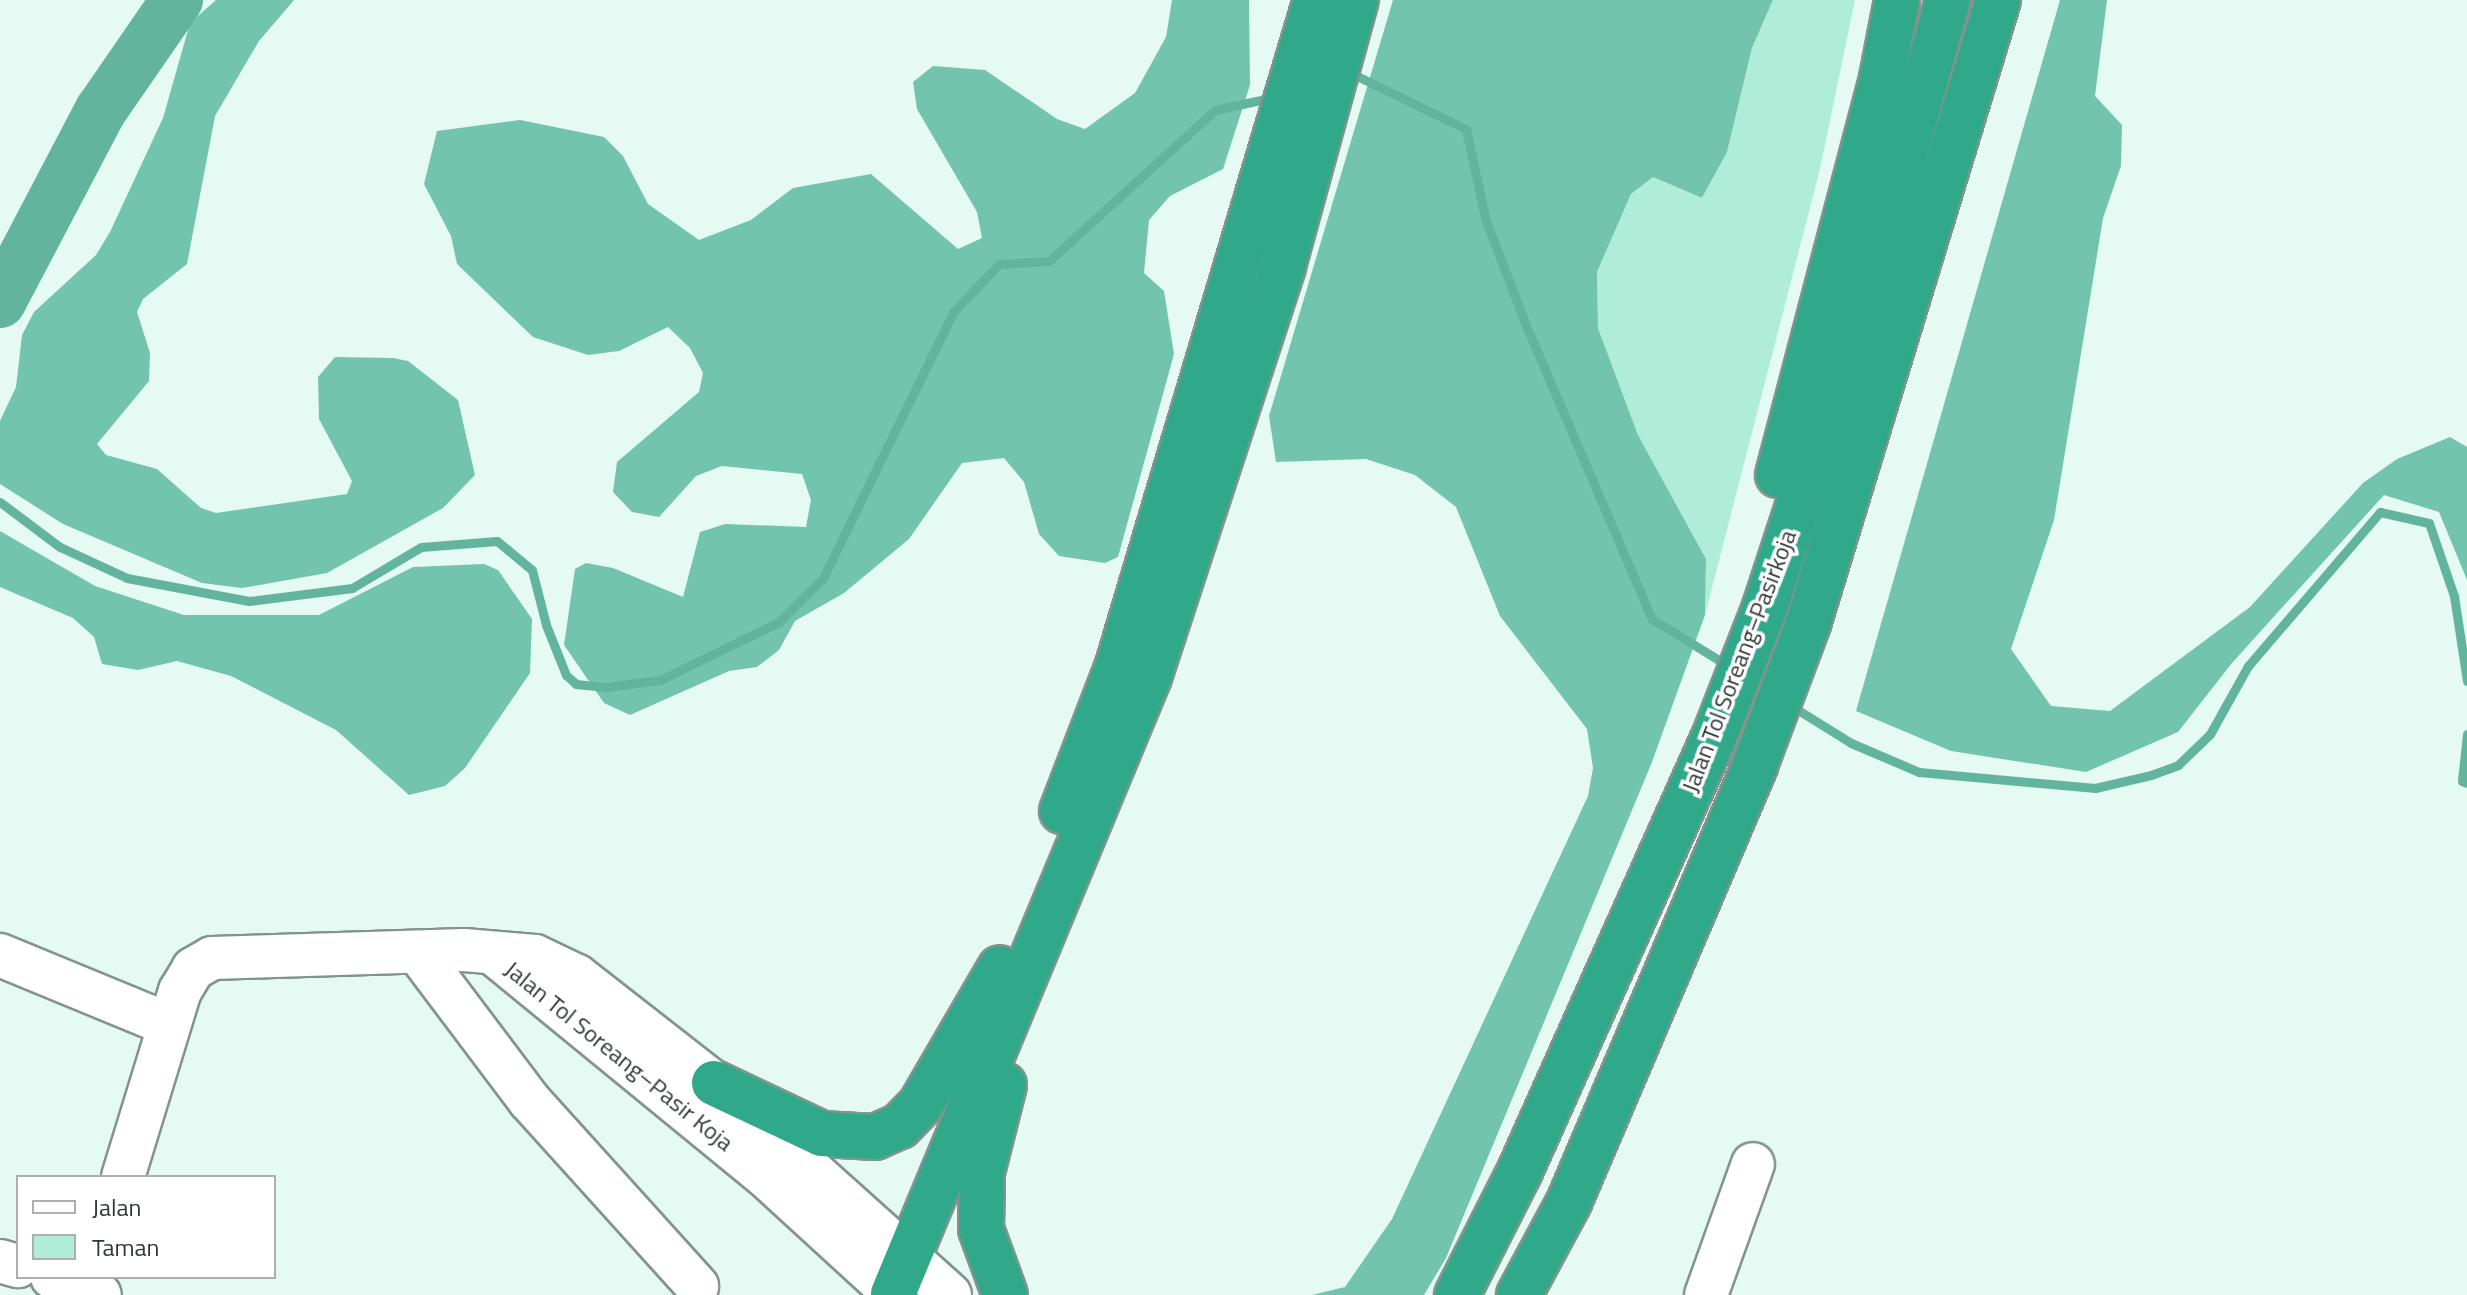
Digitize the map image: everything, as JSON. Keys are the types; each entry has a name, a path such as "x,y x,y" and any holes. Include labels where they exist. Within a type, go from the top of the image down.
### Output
{"highway":[{"path":"892,1271 1064,883 1149,677 1312,165 1356,0"},
{"path":"1755,603 1897,0"},
{"name":"Jalan Tol Soreang–Pasirkoja","path":"1457,1295 1519,1173 1716,733 1755,603 1859,320 1948,0"},
{"name":"Jalan Tol Soreang–Pasirkoja","path":"1519,1295 1569,1202 1755,765 1808,624 1998,0"},
{"path":"892,1271 1000,968 1118,665 1314,6"},
{"path":"1005,1295 981,1229 982,1172 1064,883"},
{"path":"714,1083 822,1134 875,1137 900,1126 921,1104 1000,968"}],"street":[{"name":"Jalan Tol Soreang–Pasir Koja","path":"490,951 535,956 577,976 714,1083 892,1271"},
{"name":"Jalan Tol Soreang–Pasir Koja","path":"490,951 763,1174 892,1271 950,1295"},
{"path":"124,1175 167,1024 193,969 212,958 490,951"},
{"path":"419,954 529,1100 697,1286"},
{"path":"0,955 167,1024"},
{"path":"1706,1295 1753,1164"}],"green space":[{"path":"216,0 294,0 259,41 215,116 187,264 143,299 137,312 150,353 149,381 97,444 106,455 157,469 201,508 216,513 347,494 352,481 319,419 318,377 335,357 393,358 408,361 458,400 475,475 443,508 327,573 242,588 202,583 63,524 0,484 0,421 16,387 22,335 34,312 96,255 110,232 163,118 190,23"},
{"path":"1172,0 1249,0 1250,85 1223,169 1170,196 1149,220 1144,273 1164,291 1174,354 1118,557 1105,563 1059,556 1039,534 1024,482 1004,458 962,463 909,539 844,593 795,621 779,650 757,667 729,671 630,715 604,703 564,645 575,569 586,563 613,568 683,597 700,532 725,524 806,527 811,500 802,474 722,466 696,476 659,517 632,512 613,492 617,462 699,392 703,373 690,348 668,327 619,351 588,355 533,337 457,264 451,236 424,184 437,131 520,120 604,137 623,156 648,204 699,240 751,220 793,188 871,174 958,249 982,238 977,212 917,109 913,82 933,66 985,70 1057,119 1085,129 1135,93 1166,37"},
{"path":"1393,0 1773,0 1752,48 1727,152 1702,198 1653,177 1631,194 1597,272 1598,328 1638,435 1706,559 1705,615 1652,762 1446,1258 1424,1295 1312,1295 1345,1287 1392,1219 1588,796 1593,768 1587,729 1500,616 1456,507 1415,475 1366,459 1276,462 1269,416"},
{"path":"1773,0 1855,0 1820,169 1705,615 1706,559 1638,435 1598,328 1597,272 1631,194 1653,177 1702,198 1727,152 1752,48"},
{"path":"2060,0 2107,0 2095,96 2122,125 2121,166 2103,218 2054,520 2011,649 2051,706 2110,711 2250,607 2363,483 2397,459 2450,437 2467,447 2467,580 2439,512 2384,495 2232,663 2178,732 2086,772 1951,751 1856,711"},
{"path":"0,531 95,586 184,615 319,615 413,567 484,564 498,570 532,619 530,673 465,768 445,786 409,795 336,730 231,676 177,661 138,670 102,664 94,637 73,618 0,587"}],"waterway":[{"path":"0,302 101,110 177,0"},
{"path":"1346,80 1359,77 1466,129 1485,218 1525,323 1652,619 1730,667"},
{"path":"0,502 60,547 127,578 249,601 352,588 421,547 497,541 532,570 546,625 566,675 576,684 606,687 660,680 779,622 823,578 954,311 999,264 1049,261 1215,110 1274,97"},
{"path":"1790,705 1851,743 1919,772 2095,788 2151,775 2178,765 2210,734 2248,666 2380,512 2429,523 2454,596 2467,681"},
{"path":"2467,734 2462,781 2467,783"}]}
